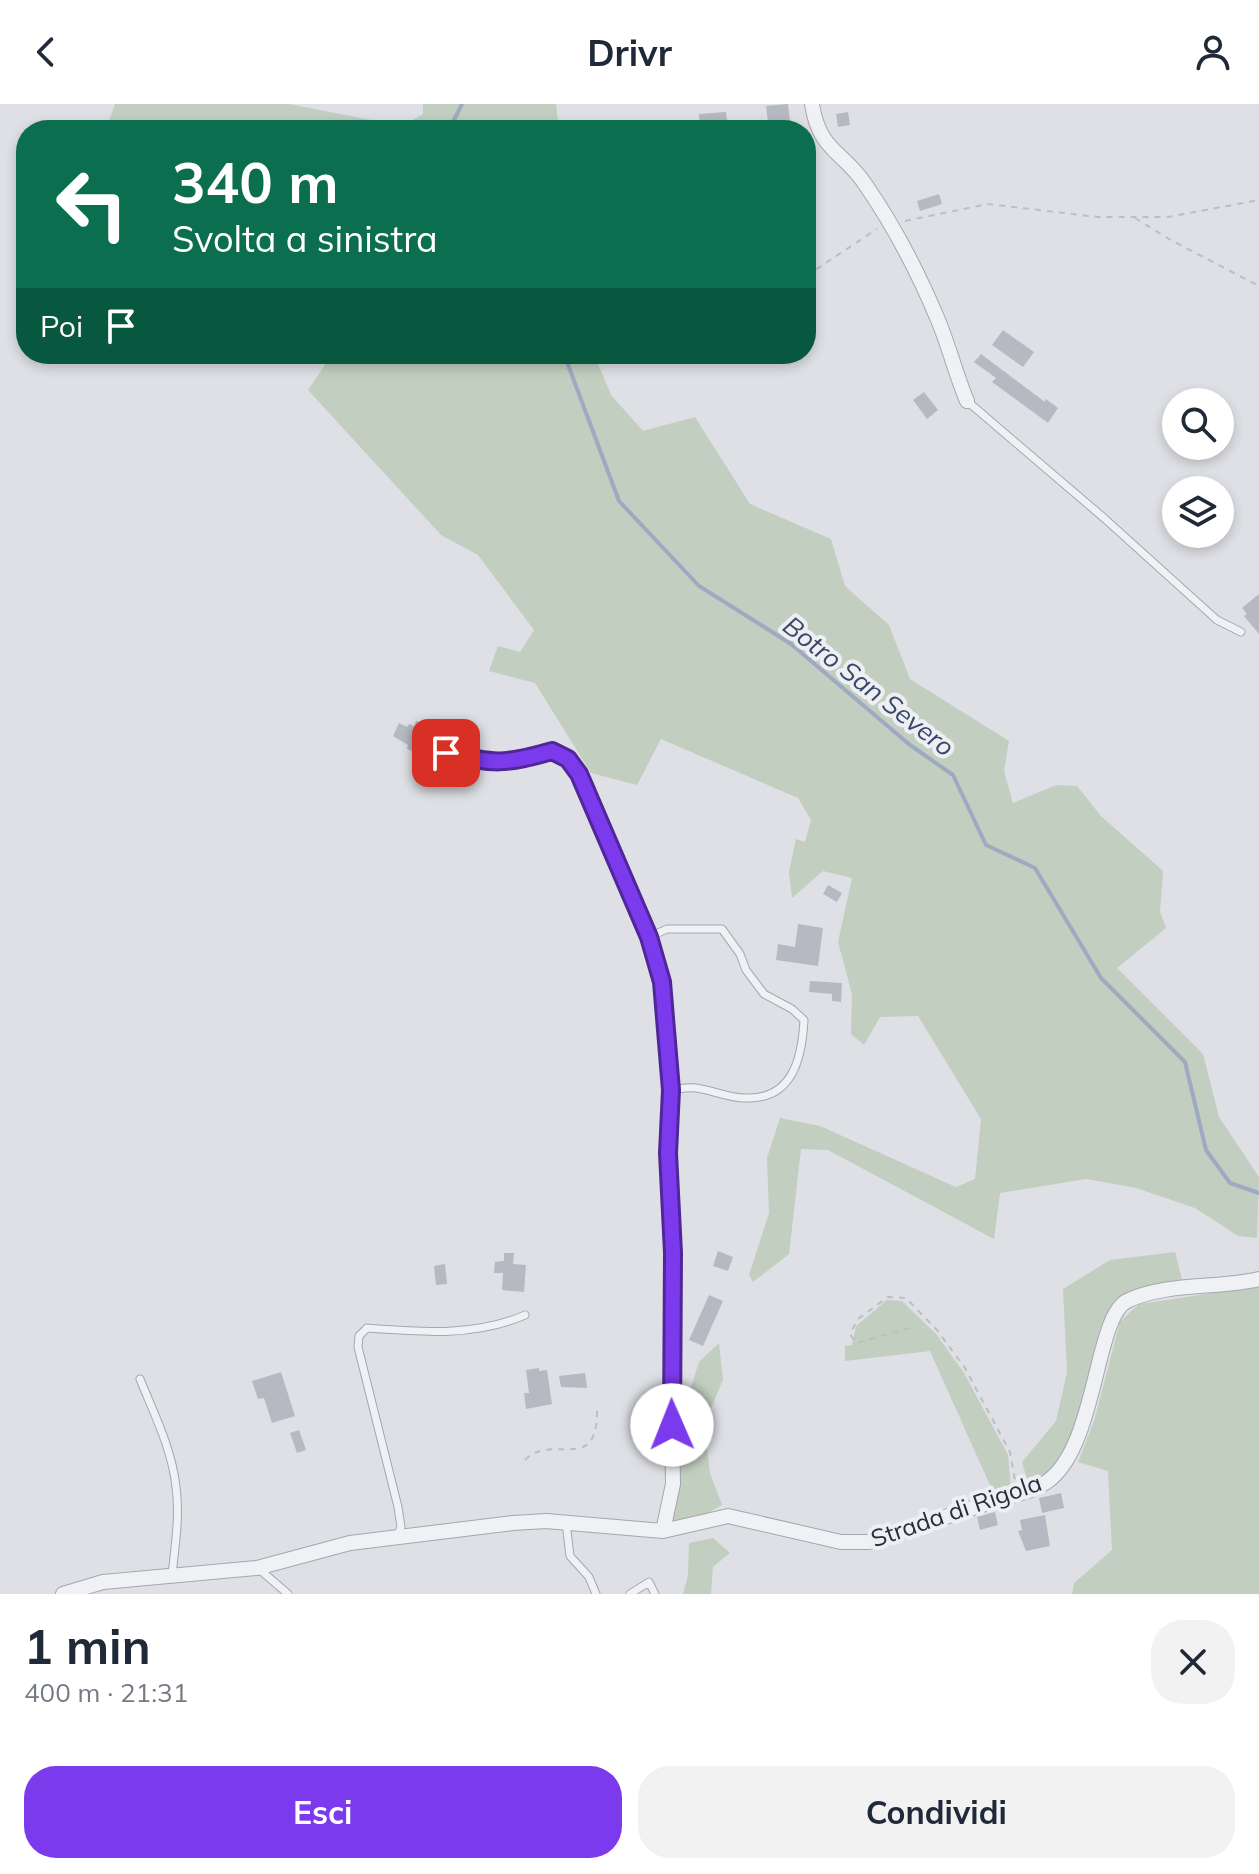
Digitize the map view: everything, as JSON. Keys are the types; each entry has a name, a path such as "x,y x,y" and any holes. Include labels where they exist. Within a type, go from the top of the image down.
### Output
{"street":[{"path":"816,127 830,149 863,181 891,225 938,321 967,401"},
{"path":"649,937 662,982 671,1090 668,1153 673,1253 673,1484 663,1531"},
{"name":"Strada di Rigola","path":"63,1594 103,1582 257,1568 350,1543 513,1523 566,1523 663,1531 728,1516 841,1542 869,1542 1048,1482 1069,1455 1084,1426 1112,1317 1124,1302 1158,1291 1238,1284 1259,1279"}],"lane":[{"path":"967,401 1217,620 1241,632"},
{"path":"446,753 490,763 512,762 552,751 568,759 579,774 649,937 667,929 722,929 764,994 792,1009 804,1020 798,1064 791,1077 762,1097 743,1099 693,1088 671,1090"},
{"path":"396,1538 401,1527 398,1507 358,1347 359,1336 367,1328 418,1332 500,1326 525,1315"},
{"path":"140,1379 166,1444 177,1488 177,1534 172,1575"},
{"path":"566,1523 570,1556 589,1577 596,1594"},
{"path":"257,1568 288,1594"},
{"path":"630,1594 649,1582 655,1594"}],"path":[{"path":"816,270 891,225 988,204 1098,217 1168,217 1259,200"},
{"path":"1134,217 1259,286"},
{"path":"910,1328 856,1343 850,1334 858,1319 888,1297 906,1298 937,1330 965,1368 1010,1452 1017,1493"},
{"path":"525,1460 532,1452 542,1450 582,1449 597,1429 597,1410"}],"green space":[{"path":"115,104 289,104 371,120 109,120"},
{"path":"423,104 556,104 558,120 412,120 423,114"},
{"path":"326,364 598,364 611,395 643,431 695,417 750,504 831,539 845,586 889,625 910,679 1009,741 1004,771 1013,803 1056,785 1077,786 1101,816 1163,871 1160,912 1166,928 1117,968 1203,1054 1219,1117 1259,1177 1257,1238 1238,1236 1195,1208 1136,1188 1086,1179 1000,1193 994,1239 828,1150 801,1149 789,1254 753,1282 749,1275 769,1213 767,1158 780,1118 820,1126 956,1187 975,1179 981,1119 918,1016 880,1017 864,1045 851,1034 852,994 838,942 852,878 823,871 792,898 789,872 796,839 805,842 811,820 798,798 661,739 637,785 591,773 535,683 489,671 498,646 520,652 534,630 478,555 441,535 308,390"},
{"path":"1175,1252 1183,1283 1134,1293 1110,1307 1099,1333 1077,1432 1045,1480 1028,1483 1022,1462 1056,1421 1067,1372 1063,1289 1110,1260"},
{"path":"1259,1286 1259,1594 1072,1594 1074,1583 1112,1550 1108,1471 1078,1462 1094,1421 1120,1322 1140,1304"},
{"path":"887,1300 902,1301 936,1334 964,1373 1008,1455 1011,1488 993,1492 930,1351 845,1361 845,1346 852,1345 856,1326"},
{"path":"719,1343 723,1380 704,1424 710,1473 722,1505 695,1520 671,1524 678,1427 699,1362"},
{"path":"713,1538 730,1553 713,1567 711,1594 683,1594 688,1575 689,1543"}],"building":[{"path":"788,104 790,120 768,120 766,106"},
{"path":"726,112 727,120 699,120 699,114"},
{"path":"848,112 850,125 838,127 836,114"},
{"path":"939,194 942,204 920,211 917,201"},
{"path":"1003,330 1034,352 1023,367 992,345"},
{"path":"981,354 1045,402 1046,399 1058,408 1048,423 992,382 996,378 974,362"},
{"path":"924,392 938,410 927,419 913,400"},
{"path":"1259,594 1259,634 1244,616 1247,614 1242,608"},
{"path":"426,719 442,726 439,732 444,734 435,756 429,753 428,758 407,749 408,745 393,736 399,723 414,726 416,721 424,724"},
{"path":"828,885 842,893 837,902 823,894"},
{"path":"798,924 823,928 818,966 776,960 778,944 795,947"},
{"path":"810,981 842,983 841,1002 832,1001 832,994 809,992"},
{"path":"718,1251 733,1257 728,1271 713,1266"},
{"path":"504,1253 514,1253 513,1264 526,1265 524,1292 502,1290 503,1273 494,1273 495,1262 504,1261"},
{"path":"445,1264 447,1284 436,1285 434,1266"},
{"path":"709,1295 723,1301 703,1346 689,1340"},
{"path":"539,1368 539,1371 547,1370 552,1404 526,1409 524,1393 529,1393 526,1370"},
{"path":"281,1372 295,1416 272,1423 264,1398 258,1399 252,1381"},
{"path":"585,1373 587,1388 561,1387 559,1376"},
{"path":"299,1430 306,1450 297,1453 290,1433"},
{"path":"1061,1493 1064,1508 1042,1513 1039,1498"},
{"path":"995,1512 998,1525 980,1530 977,1517"},
{"path":"1045,1515 1050,1546 1026,1551 1018,1531 1022,1530 1020,1520"}],"waterway":[{"name":"Botro San Severo","path":"454,120 462,104"},
{"name":"Botro San Severo","path":"568,364 619,501 699,586 791,644 910,745 953,775 986,845 1035,868 1101,978 1185,1062 1206,1150 1230,1183 1259,1193"}],"route":[{"path":"446,753 490,763 512,762 552,751 568,759 579,774 649,937 662,982 670,1061 668,1153 673,1253 672,1425"}]}
